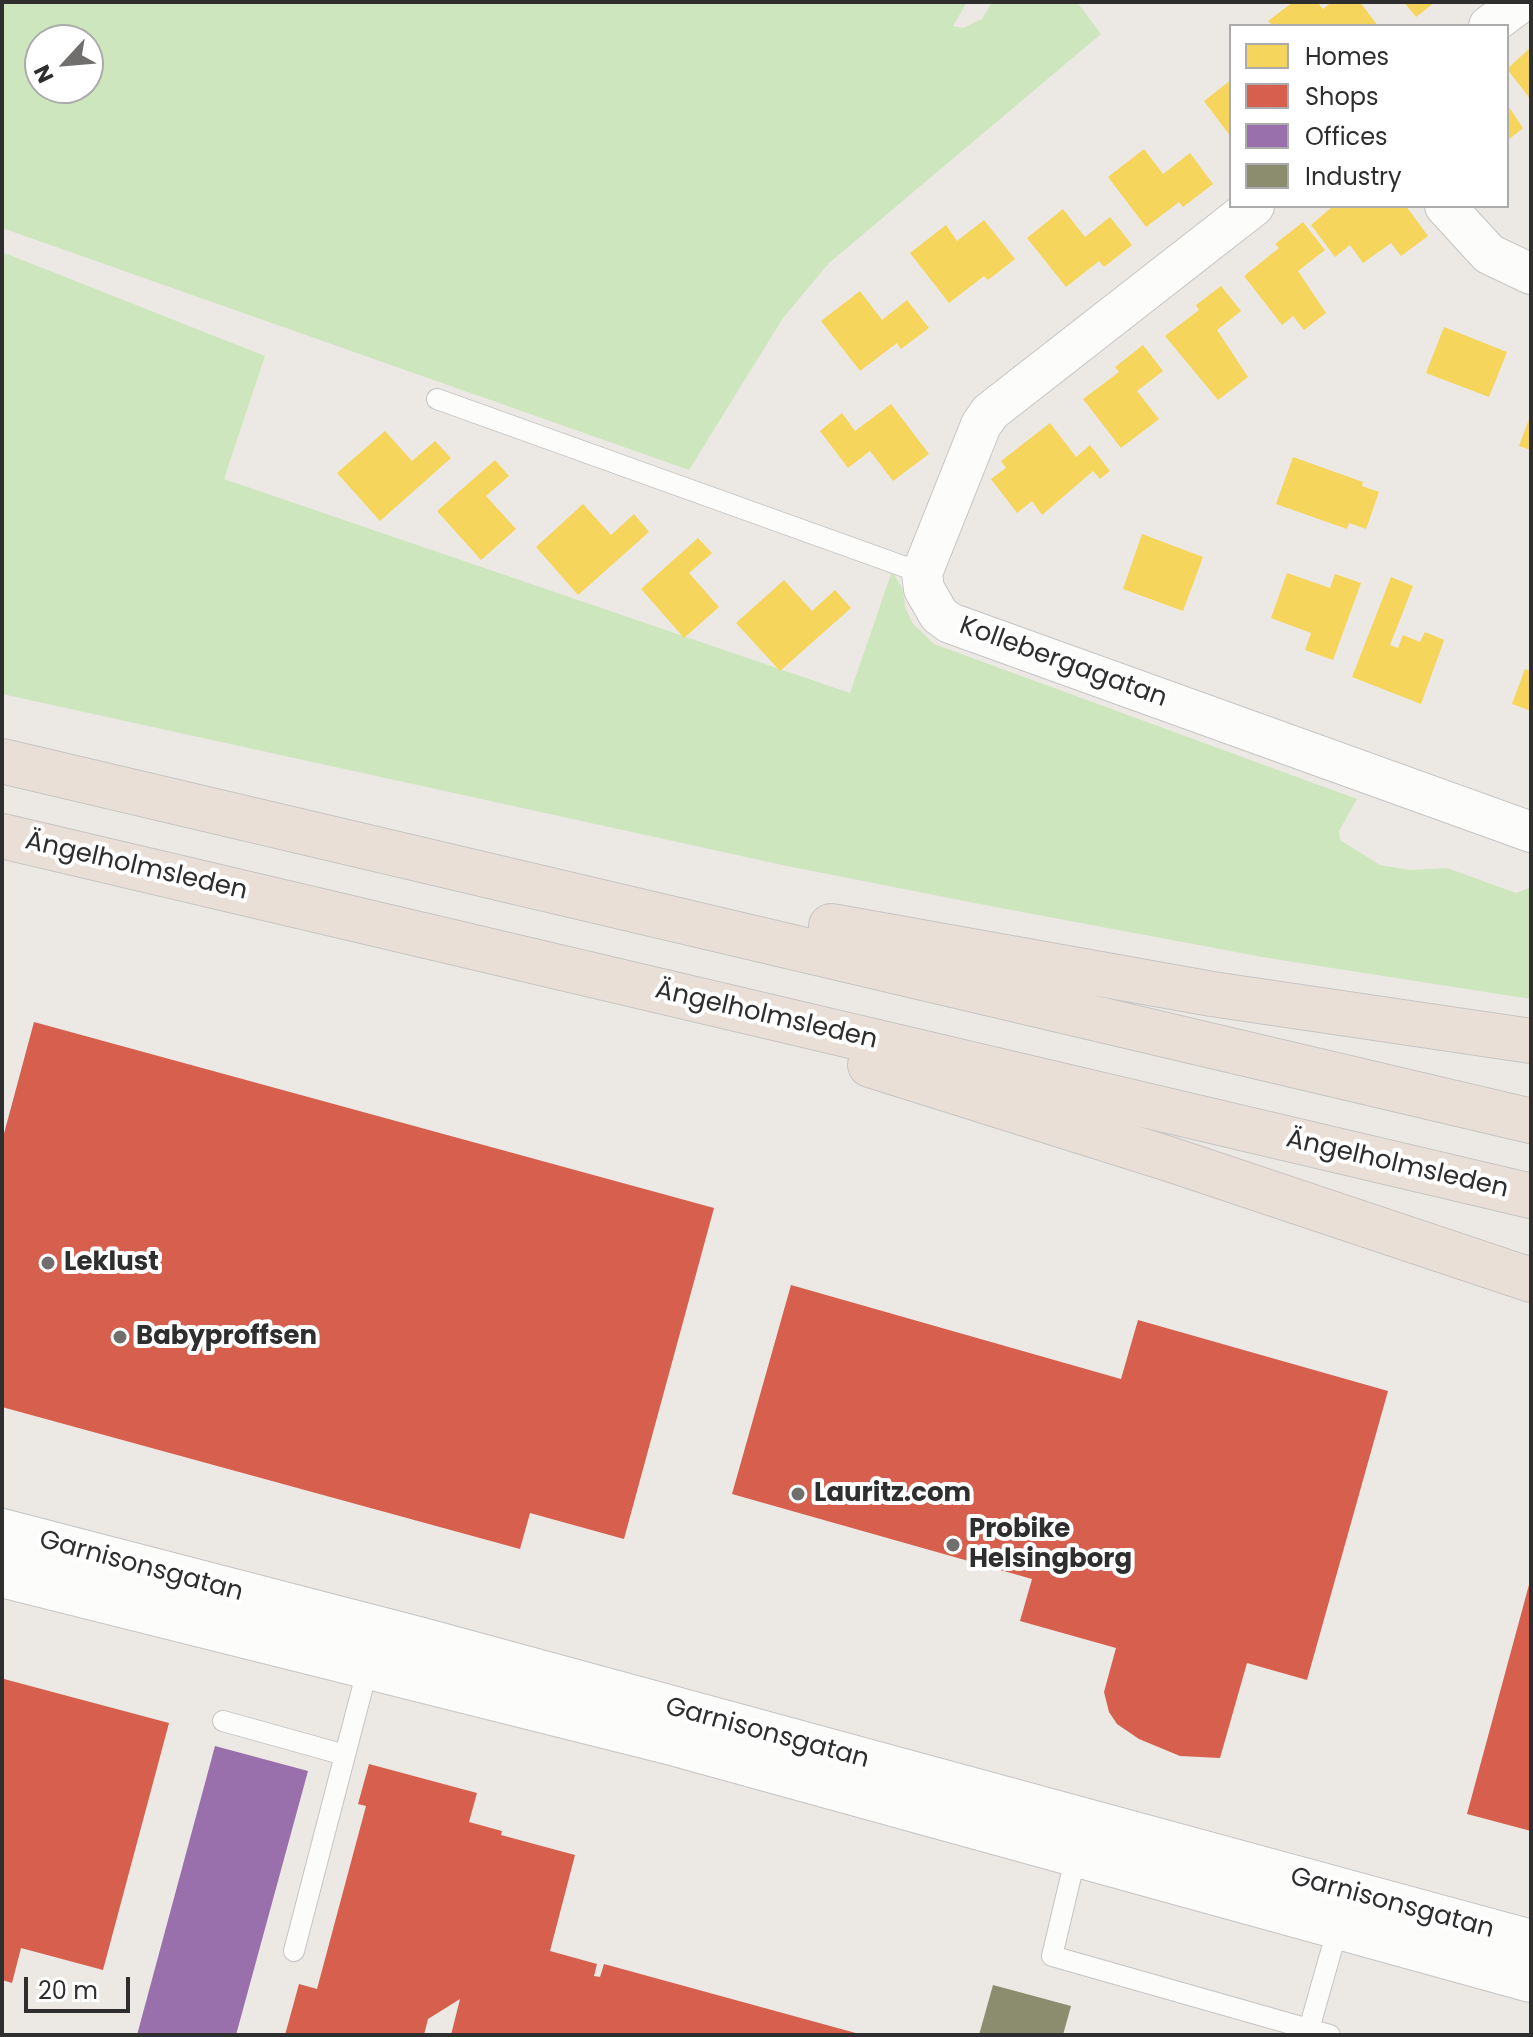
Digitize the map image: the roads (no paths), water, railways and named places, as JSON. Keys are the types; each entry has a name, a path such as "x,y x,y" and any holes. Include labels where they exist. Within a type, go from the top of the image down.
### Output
{"highway":[{"path":"2,761 1531,1121"},
{"name":"Ängelholmsleden","path":"2,836 1531,1196"},
{"path":"507,880 644,881 869,935 1212,994 1531,1041"},
{"path":"715,1004 900,1077 1169,1159 1531,1280"}],"street":[{"path":"1492,24 1521,2"},
{"path":"922,573 981,425 990,412 1251,208"},
{"path":"1447,208 1489,254 1531,274"},
{"name":"Kollebergagatan","path":"922,573 930,601 950,623 1531,832"},
{"name":"Garnisonsgatan","path":"2,1531 452,1648 1531,1942"},
{"name":"Garnisonsgatan","path":"2,1575 676,1744 1531,1980"}],"lane":[{"path":"437,399 922,573"},
{"path":"294,1951 368,1667"},
{"path":"223,1721 345,1755"},
{"path":"1076,1855 1052,1956 1330,2035"},
{"path":"1309,2029 1338,1927"}],"place":[{"name":"Leklust","path":"48,1263"},
{"name":"Babyproffsen","path":"120,1337"},
{"name":"Lauritz.com","path":"798,1494"},
{"name":"Probike Helsingborg","path":"953,1545"}]}
